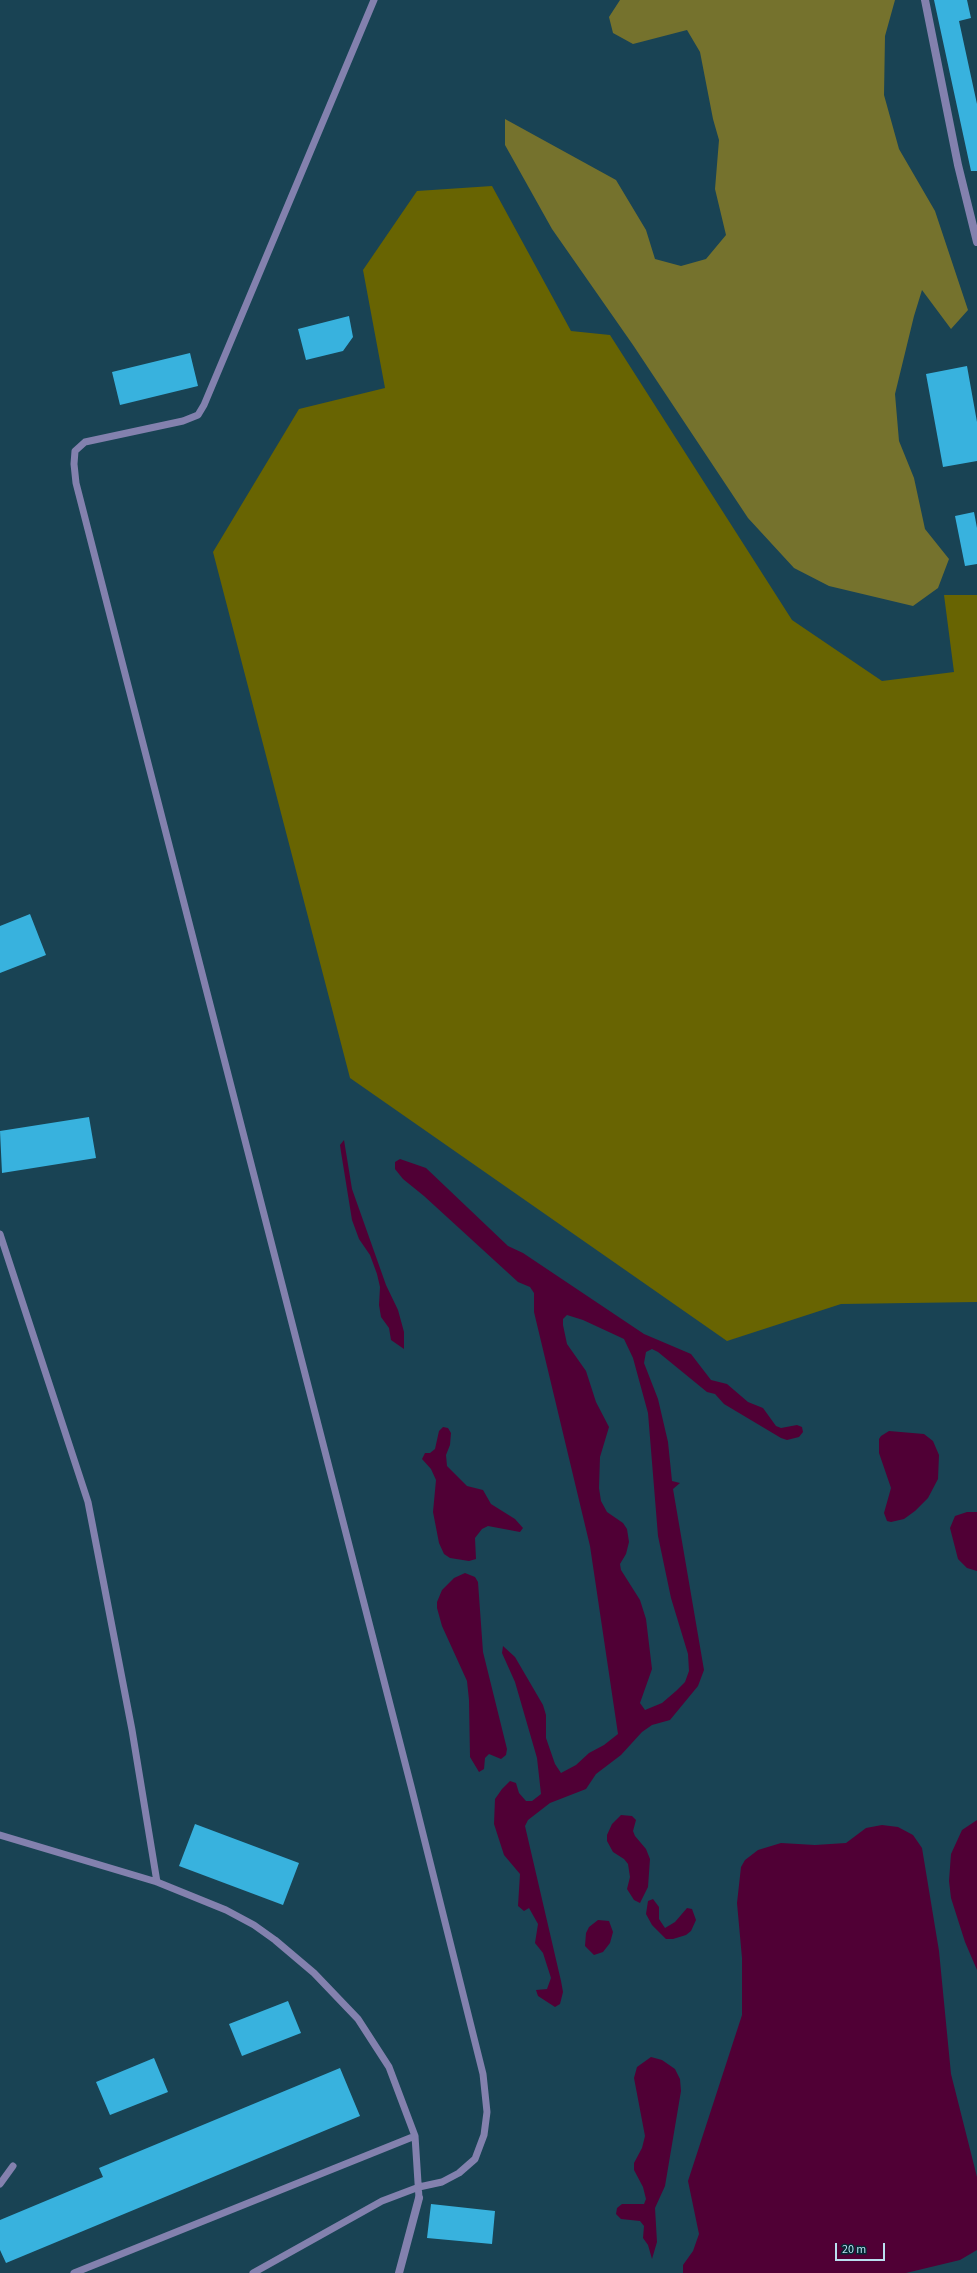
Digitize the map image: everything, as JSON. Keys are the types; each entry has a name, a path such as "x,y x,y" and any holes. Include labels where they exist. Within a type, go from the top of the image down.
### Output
{"street":[{"path":"925,0 958,165 977,242"},
{"path":"399,2273 419,2198"}],"lane":[{"path":"253,2273 382,2200 419,2187 442,2182 459,2173 475,2159 484,2134 487,2112 483,2074 333,1478 76,484 74,464 75,451 85,442 183,421 198,415 204,405 374,0"},
{"path":"0,1234 88,1502 132,1730 156,1882"},
{"path":"0,1835 156,1882 226,1910 254,1925 275,1940 334,1992 358,2019 389,2067 415,2136 419,2198"},
{"path":"74,2273 415,2136"},
{"path":"0,2184 13,2166"}],"shaded area":[{"path":"620,0 895,0 885,36 884,95 899,149 935,211 968,310 951,329 922,290 914,316 895,394 899,441 914,478 925,529 949,559 938,588 913,606 829,586 794,568 748,518 633,345 552,229 505,145 505,119 616,180 646,230 655,259 681,266 706,259 726,235 715,189 719,140 713,119 700,52 687,30 633,44 613,33 609,17"},
{"path":"492,186 571,331 610,335 792,620 882,681 954,672 944,595 977,595 977,1302 841,1304 727,1341 350,1078 213,552 299,409 385,388 363,270 417,191"},
{"path":"344,1140 352,1189 386,1285 398,1310 404,1332 404,1349 391,1340 389,1328 381,1317 379,1305 380,1287 377,1274 370,1255 359,1239 352,1220 340,1145"},
{"path":"400,1159 426,1168 508,1246 523,1253 644,1334 691,1354 711,1380 727,1384 748,1402 763,1408 776,1426 781,1428 797,1425 802,1427 803,1432 799,1437 787,1440 781,1438 724,1404 715,1394 707,1392 658,1352 652,1349 646,1352 644,1363 658,1399 668,1442 672,1481 680,1483 673,1489 704,1670 698,1686 670,1720 652,1725 642,1732 621,1755 596,1774 586,1789 550,1803 528,1820 525,1826 563,1992 560,2004 555,2007 538,1996 536,1990 547,1989 551,1978 543,1953 535,1943 538,1924 529,1908 524,1911 518,1906 520,1874 504,1855 494,1824 495,1799 510,1781 516,1783 519,1793 526,1801 532,1801 541,1794 537,1758 515,1682 502,1653 503,1646 515,1657 543,1705 546,1715 546,1738 555,1764 561,1773 576,1765 589,1753 604,1745 618,1734 590,1546 534,1312 534,1293 530,1287 518,1282 424,1196 403,1179 395,1169 395,1162","holes":["567,1315 583,1320 624,1339 633,1358 648,1413 658,1536 671,1598 688,1654 689,1671 685,1682 662,1703 645,1710 640,1703 652,1669 646,1619 640,1600 621,1570 620,1564 626,1554 629,1542 627,1529 623,1523 607,1512 601,1501 599,1488 600,1457 609,1427 596,1402 586,1371 567,1344 563,1325 563,1319"]},
{"path":"443,1427 448,1428 451,1433 450,1445 446,1455 447,1466 467,1486 483,1490 491,1504 515,1519 523,1528 520,1532 488,1526 482,1529 475,1538 476,1559 469,1561 450,1558 444,1554 439,1543 433,1512 436,1480 431,1469 422,1459 425,1453 430,1453 435,1449 439,1431"},
{"path":"889,1431 924,1434 933,1441 939,1455 938,1479 928,1498 915,1511 904,1519 891,1522 887,1521 884,1513 891,1488 879,1453 879,1439"},
{"path":"967,1512 977,1512 977,1571 967,1568 958,1559 950,1528 955,1516"},
{"path":"465,1573 475,1577 478,1582 483,1652 507,1749 506,1755 501,1759 489,1754 485,1758 484,1769 479,1772 470,1757 469,1700 467,1681 442,1626 437,1608 437,1602 442,1590 454,1578"},
{"path":"621,1815 632,1816 636,1820 633,1831 635,1836 646,1849 650,1859 648,1887 640,1903 634,1900 627,1889 630,1877 628,1864 624,1859 613,1852 607,1841 607,1835 612,1824"},
{"path":"977,1820 977,1970 965,1942 951,1898 949,1881 951,1854 962,1830"},
{"path":"882,1825 898,1827 913,1835 922,1848 939,1951 951,2074 977,2177 977,2250 960,2260 906,2273 683,2273 683,2265 693,2251 699,2234 688,2181 742,2015 742,1958 737,1903 741,1867 745,1860 758,1850 781,1843 815,1845 846,1843 866,1828"},
{"path":"653,1899 659,1907 659,1919 665,1928 675,1922 687,1908 692,1909 696,1920 691,1931 686,1935 673,1939 666,1939 652,1925 646,1914 648,1901"},
{"path":"598,1920 609,1921 613,1932 610,1943 603,1952 594,1955 585,1946 586,1933 589,1927"},
{"path":"651,2057 662,2060 675,2069 680,2079 681,2091 665,2186 655,2208 657,2242 652,2259 648,2245 643,2238 644,2226 640,2221 621,2219 616,2214 617,2208 622,2204 644,2204 646,2199 643,2187 634,2170 634,2163 642,2148 645,2136 634,2078 637,2067"}],"building":[{"path":"934,0 967,0 971,18 959,21 977,104 977,171 971,171"},
{"path":"349,316 353,337 343,351 306,360 298,329"},
{"path":"190,353 198,386 120,405 112,372"},
{"path":"967,366 977,422 977,461 943,467 926,374"},
{"path":"974,512 977,528 977,564 965,566 955,516"},
{"path":"30,914 46,955 0,973 0,926"},
{"path":"89,1117 96,1158 2,1173 0,1131"},
{"path":"195,1824 299,1863 283,1905 179,1866"},
{"path":"288,2001 301,2033 242,2056 229,2024"},
{"path":"154,2058 168,2092 110,2115 96,2082"},
{"path":"340,2068 360,2116 6,2263 0,2250 0,2220 103,2177 99,2168"},
{"path":"431,2204 495,2211 492,2244 427,2238"}]}
